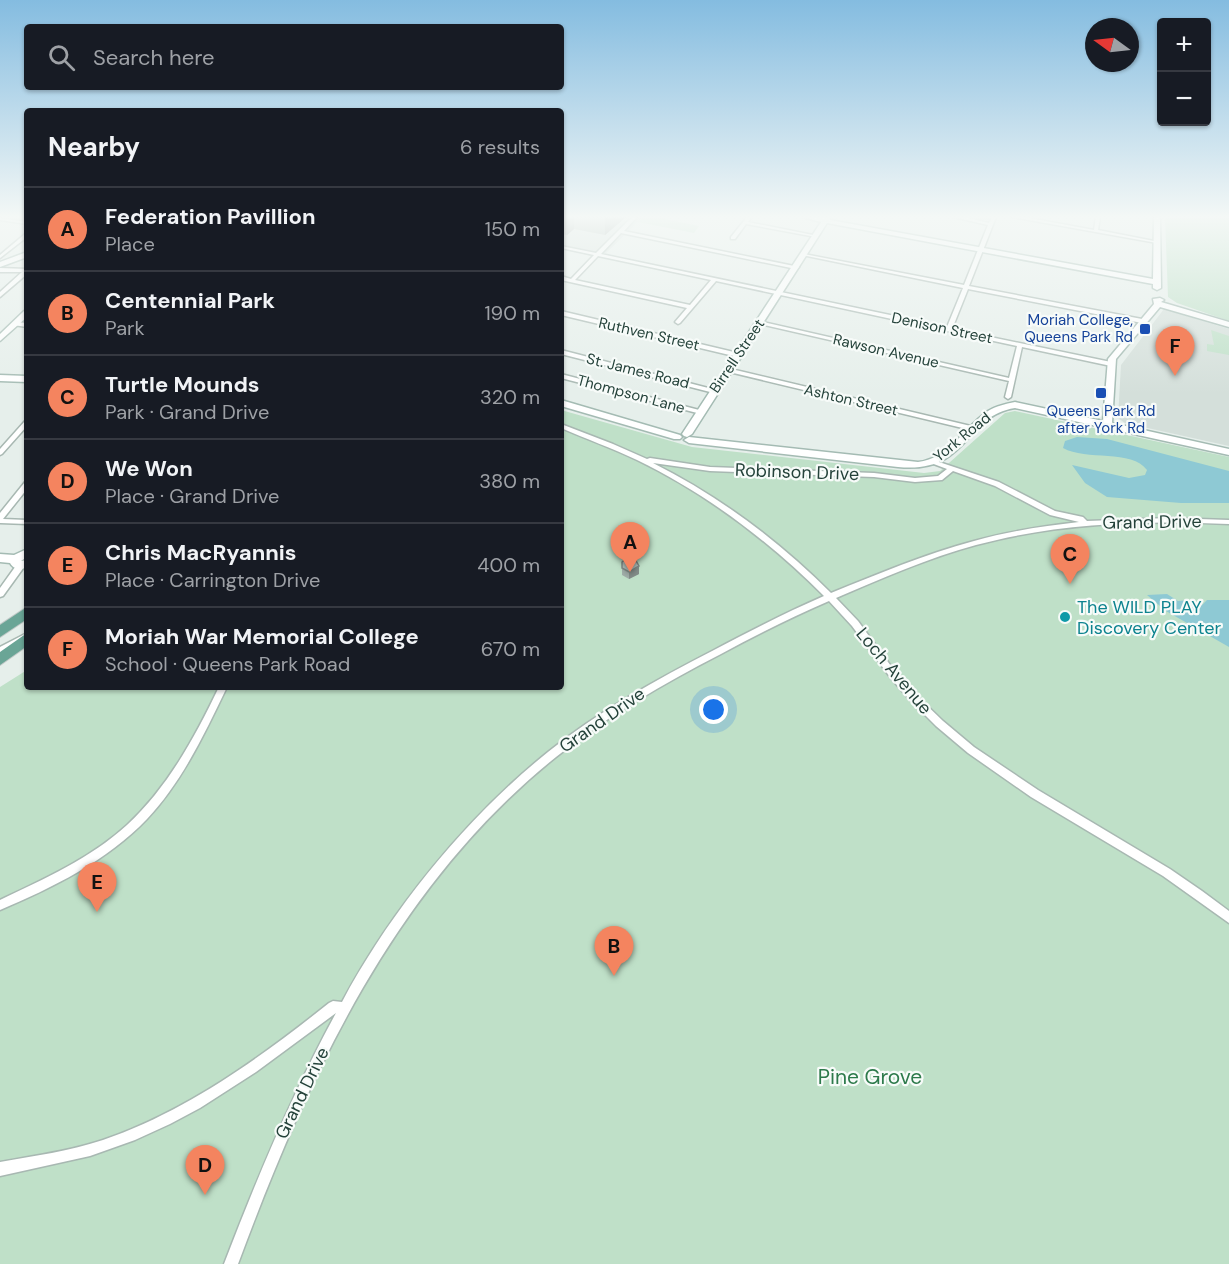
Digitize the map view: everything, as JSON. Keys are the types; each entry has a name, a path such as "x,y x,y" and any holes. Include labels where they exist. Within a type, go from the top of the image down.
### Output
{"main road":[{"name":"Birrell Street","path":"684,437 790,276"},
{"path":"1124,276 1156,282"},
{"path":"1156,276 1162,303"},
{"path":"1107,424 1112,359 1142,321 1162,303"},
{"path":"1162,303 1229,325"},
{"path":"0,339 24,316"},
{"path":"0,378 24,379"},
{"name":"York Road","path":"564,404 684,437 897,464 933,462 994,411 1009,405 1107,424 1229,452"},
{"path":"0,558 21,563"},
{"path":"0,632 24,614"},
{"path":"0,660 24,640"}],"street":[{"path":"0,295 21,276"},
{"path":"571,281 576,276"},
{"name":"Denison Street","path":"700,276 1112,364"},
{"path":"913,276 1142,321"},
{"path":"949,329 969,276"},
{"path":"678,322 715,279"},
{"path":"564,280 691,307"},
{"name":"Ruthven Street","path":"564,314 738,355"},
{"name":"Rawson Avenue","path":"759,323 1012,380"},
{"path":"15,324 24,325"},
{"path":"1008,397 1020,345"},
{"name":"St. James Road","path":"564,353 714,391"},
{"name":"Ashton Street","path":"728,370 975,429"},
{"name":"Thompson Lane","path":"564,377 701,412"},
{"path":"0,453 24,425"},
{"name":"Loch Avenue","path":"564,427 640,458 707,496 747,525 790,559 850,618 905,690 938,723 972,751 1013,779 1174,877 1229,918"},
{"name":"Robinson Drive","path":"640,458 710,469 863,474 915,480 940,478 951,469"},
{"path":"933,462 984,479 1053,513 1080,519 1086,524"},
{"path":"0,519 24,488"},
{"path":"1025,498 1046,515 1044,529"},
{"name":"Grand Drive","path":"231,1264 277,1145 344,1008 402,918 449,857 528,774 622,702 793,612 958,548 1044,529 1086,524 1150,518 1229,522"},
{"path":"0,519 24,522"},
{"path":"0,594 21,563"},
{"path":"0,651 24,639"},
{"path":"0,905 88,859 136,824 168,784 221,690"},
{"path":"0,1169 102,1146 201,1101 274,1055 333,1007 344,1008"}],"shaded area":[{"path":"1164,309 1229,329 1229,446 1125,423 1118,418 1121,365"}],"green space":[{"path":"1167,276 1229,276 1229,321 1177,303 1168,297"},
{"path":"1211,330 1229,336 1229,355 1207,351 1207,344 1214,345"},
{"name":"Pine Grove","path":"564,411 692,447 924,473 940,471 1005,413 1015,411 1229,457 1229,1264 0,1264 0,687 24,672 24,690 564,690"}],"water":[{"path":"1077,437 1107,439 1229,471 1229,503 1181,503 1107,497 1085,483 1072,465 1129,478 1145,475 1147,470 1140,464 1120,457 1084,454 1063,448 1065,441"},
{"path":"1167,594 1178,601 1188,600 1202,605 1207,600 1229,600 1229,647 1166,611 1147,595"}],"building":[{"path":"626,559 635,559 639,566 629,572 622,568 622,562"}],"place":[{"name":"Moriah College, Queens Park Rd","path":"1145,329"},
{"name":"Moriah War Memorial College","path":"1175,376"},
{"name":"Queens Park Rd after York Rd","path":"1101,393"},
{"name":"Federation Pavillion","path":"630,572"},
{"name":"Turtle Mounds","path":"1070,584"},
{"name":"The WILD PLAY Discovery Center","path":"1065,617"},
{"name":"Chris MacRyannis","path":"97,912"},
{"name":"Centennial Park","path":"614,976"},
{"name":"We Won","path":"205,1195"}]}
